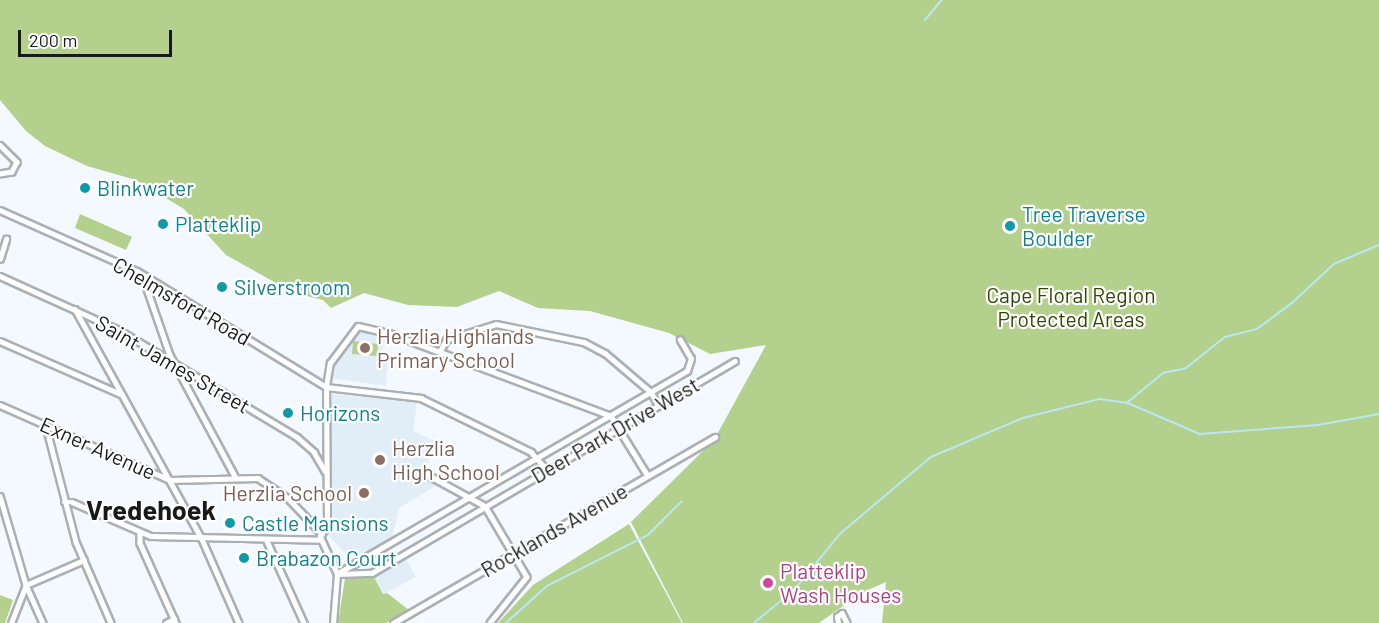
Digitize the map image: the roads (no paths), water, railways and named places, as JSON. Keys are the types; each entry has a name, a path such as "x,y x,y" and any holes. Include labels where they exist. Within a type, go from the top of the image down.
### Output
{"street":[{"path":"0,145 17,162 12,172 0,174"},
{"name":"Chelmsford Road","path":"0,210 146,276 326,387"},
{"path":"0,259 6,239"},
{"name":"Saint James Street","path":"0,276 90,315 302,441 314,452 327,477"},
{"path":"146,276 145,283 176,365 235,476"},
{"path":"75,308 201,537 239,623"},
{"path":"86,329 90,315"},
{"path":"440,351 446,340 501,324 594,345 651,392 658,404"},
{"path":"333,623 337,574 321,540 321,533 327,525 326,387 330,363 362,325 440,351 610,416 648,476"},
{"path":"0,340 122,395"},
{"path":"337,574 473,497 690,368 690,356 680,340"},
{"name":"Deer Park Drive West","path":"363,576 735,361"},
{"path":"100,384 112,378"},
{"path":"326,387 421,398 531,452 547,470"},
{"name":"Exner Avenue","path":"0,405 170,480 235,476 258,478 272,486 321,533"},
{"path":"46,426 64,502 84,560 111,623"},
{"name":"Rocklands Avenue","path":"393,623 715,437"},
{"path":"421,471 473,497 485,506 527,577 490,623"},
{"path":"0,496 3,517 43,623"},
{"path":"64,502 72,502 140,533 267,541 321,540"},
{"path":"140,533 140,543 175,621 166,623"},
{"path":"267,541 304,623"},
{"path":"11,623 27,585 84,560"},
{"path":"356,564 363,576"},
{"path":"337,574 363,576"},
{"path":"838,623 837,616 842,613 847,623"}],"waterway":[{"path":"925,20 942,0"},
{"path":"1128,402 1163,373 1186,368 1225,337 1257,329 1292,303 1334,264 1379,245"},
{"path":"754,623 794,590 841,533 931,457 1023,418 1100,399 1128,403 1200,434 1318,425 1379,414"},
{"path":"506,623 547,586 648,535 681,502"}],"place":[{"name":"Blinkwater","path":"85,188"},
{"name":"Platteklip","path":"163,224"},
{"name":"Tree Traverse Boulder","path":"1010,226"},
{"name":"Silverstroom","path":"222,287"},
{"name":"Herzlia Highlands Primary School","path":"365,348"},
{"name":"Horizons","path":"288,413"},
{"name":"Herzlia High School","path":"380,460"},
{"name":"Herzlia School","path":"364,493"},
{"name":"Castle Mansions","path":"230,523"},
{"name":"Brabazon Court","path":"244,558"},
{"name":"Platteklip Wash Houses","path":"768,583"}],"district":[{"name":"Vredehoek","path":"151,510"}],"park label":[{"name":"Cape Floral Region Protected Areas","path":"1071,307"}]}
